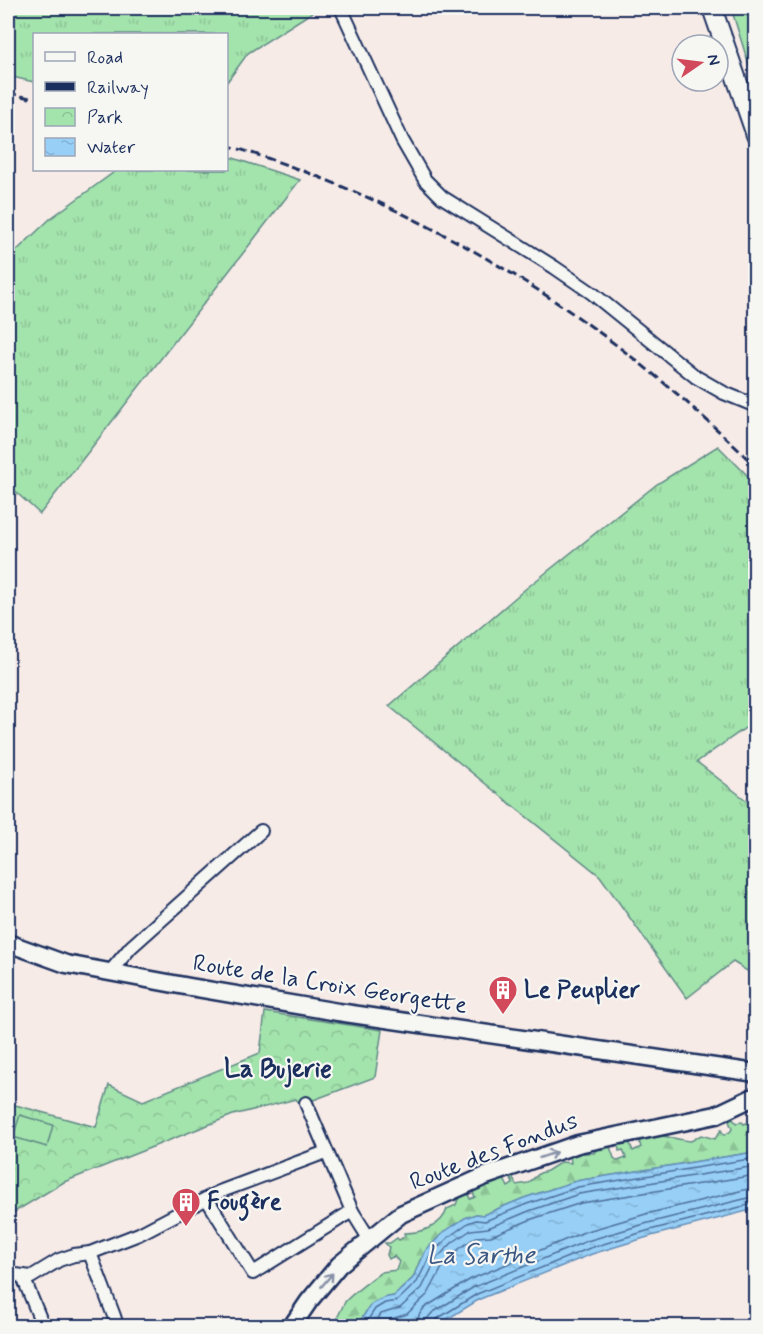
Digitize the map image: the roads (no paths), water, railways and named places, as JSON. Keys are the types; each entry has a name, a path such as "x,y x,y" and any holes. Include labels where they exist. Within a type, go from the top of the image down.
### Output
{"main road":[{"path":"712,8 756,135"}],"street":[{"path":"341,8 402,141 425,180 442,197 592,293 696,377 724,393 756,406"},
{"path":"110,972 131,947 261,831"},
{"name":"Route de la Croix Georgette","path":"8,943 66,964 338,1012 756,1073"},
{"name":"Route des Fondus","path":"292,1326 339,1265 401,1214 483,1177 578,1144 716,1115 756,1096"},
{"path":"306,1103 352,1211 370,1240"},
{"path":"8,1274 23,1277 38,1274 59,1260 90,1253 139,1234 219,1192 326,1152"},
{"path":"207,1199 253,1273 352,1211"},
{"path":"90,1253 117,1326"},
{"path":"23,1277 43,1326"}],"water":[{"name":"La Sarthe","path":"755,1152 755,1209 592,1254 480,1299 436,1326 357,1326 371,1304 394,1296 413,1278 426,1250 444,1232 465,1218 476,1214 483,1215 524,1198 576,1181"}],"railway":[{"path":"8,93 33,99"},
{"path":"228,146 300,170 373,200 443,234 511,273 576,316 639,363 699,413 756,467"}],"place":[{"name":"Le Peuplier","path":"503,1016"},
{"name":"Fougère","path":"186,1228"}],"district":[{"name":"La Bujerie","path":"278,1070"}]}
